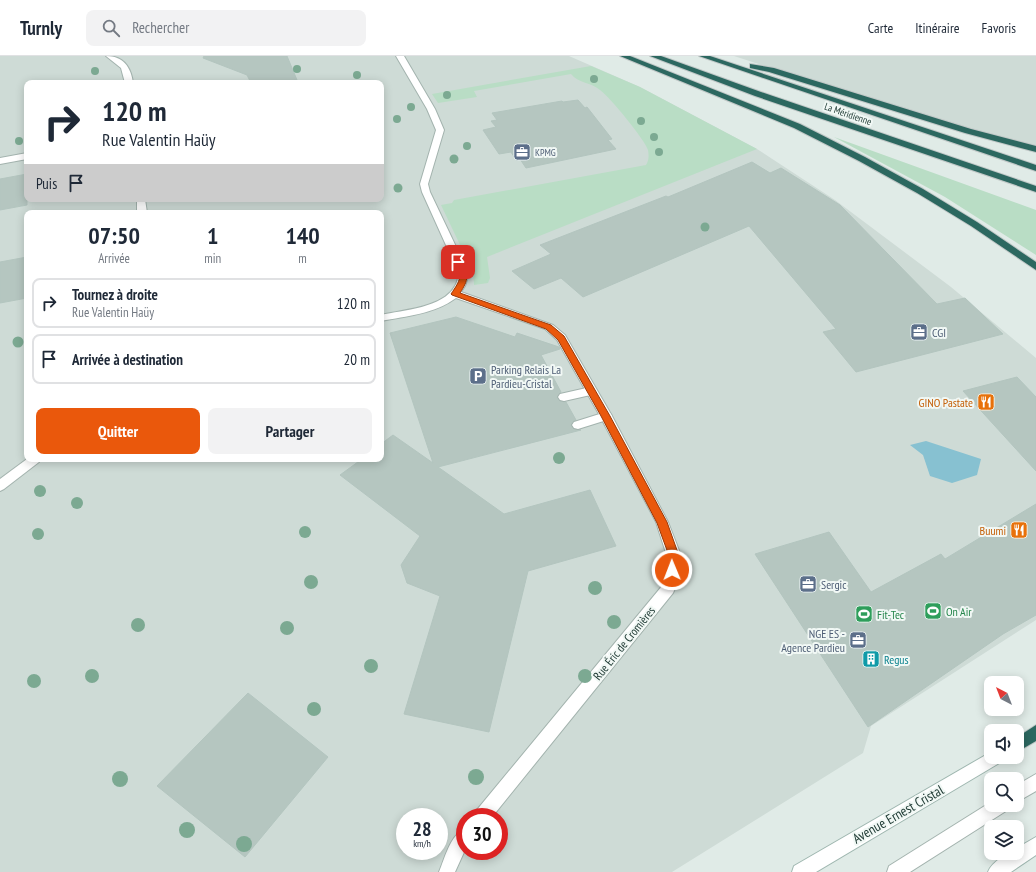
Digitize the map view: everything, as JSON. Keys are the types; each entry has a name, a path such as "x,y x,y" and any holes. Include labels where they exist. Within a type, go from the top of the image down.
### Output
{"highway":[{"path":"624,56 797,126 842,149 920,191 967,220 1036,267"},
{"name":"La Méridienne","path":"654,56 758,94 1036,189"},
{"path":"704,56 772,70 968,131 1036,149"},
{"name":"La Méridienne","path":"704,56 1036,168"}],"street":[{"path":"110,56 121,62 128,73 129,80"},
{"path":"384,317 436,306 450,299 463,282 464,274 426,192 424,184 440,130 431,109 400,56"},
{"path":"0,161 24,157"},
{"name":"Rue Éric de Cromières","path":"455,294 549,327 561,338 606,416 662,522 673,553 670,585 663,595 489,808"},
{"path":"564,397 591,391"},
{"path":"578,425 606,416"},
{"path":"0,486 31,462"},
{"name":"Avenue Ernest Cristal","path":"800,872 984,764"},
{"path":"1024,790 1036,782"},
{"path":"895,872 989,812"},
{"path":"996,872 1036,845"},
{"path":"447,872 456,851"}],"shaded area":[{"path":"0,56 569,56 640,87 757,149 835,200 951,287 1036,358 1036,620 871,726 863,753 672,872 0,872"},
{"path":"734,56 1036,56 1036,148 936,122"}],"green space":[{"path":"591,66 640,87 757,149 487,257 490,278 488,283 474,285 473,272 441,205 452,203 454,200 646,165 648,161 648,150 634,128 605,94 596,87 578,80 571,74 474,91 477,97 438,103 432,94"},
{"path":"834,137 1036,210 1036,255 945,197"}],"water":[{"path":"926,441 981,459 977,475 952,483 930,476 923,455 910,445"}],"building":[{"path":"204,56 287,56 297,80 250,80 247,75 203,58"},
{"path":"578,100 585,108 587,107 612,139 608,140 616,149 526,168 520,159 516,160 511,152 499,154 483,130 496,127 491,121 497,120 492,113 562,101"},
{"path":"752,162 770,173 781,168 840,205 937,304 965,298 1003,334 856,372 823,332 836,329 749,226 583,297 561,278 534,289 512,271 551,254 540,245 666,196 668,197"},
{"path":"24,175 24,202 27,202 27,205 0,210 0,179"},
{"path":"24,258 24,299 0,303 0,262"},
{"path":"456,317 515,337 517,333 559,347 560,349 541,355 561,392 557,398 560,401 566,402 576,420 573,421 571,426 574,429 581,430 438,467 504,514 590,490 616,546 528,571 489,732 404,714 440,596 407,583 401,565 420,536 340,475 358,462 384,462 384,442 393,435 433,463 390,333"},
{"path":"1017,377 1036,397 1036,471 963,391"},
{"path":"1036,504 1036,615 1003,634 868,727 755,554 829,532 871,592 941,554 945,559"},
{"path":"248,693 328,757 245,857 157,786"}],"place":[{"name":"KPMG","path":"522,152"},
{"name":"CGI","path":"919,332"},
{"name":"Parking Relais La Pardieu-Cristal","path":"478,376"},
{"name":"GINO Pastate","path":"986,402"},
{"name":"Buumi","path":"1019,530"},
{"name":"Sergic","path":"808,584"},
{"name":"On Air","path":"933,611"},
{"name":"Fit-Tec","path":"864,614"},
{"name":"NGE ES - Agence Pardieu","path":"858,640"},
{"name":"Regus","path":"871,659"}],"route":[{"path":"458,262 464,274 463,282 455,294 525,317 549,327 561,338 606,416 662,522 673,553 672,570"}]}
